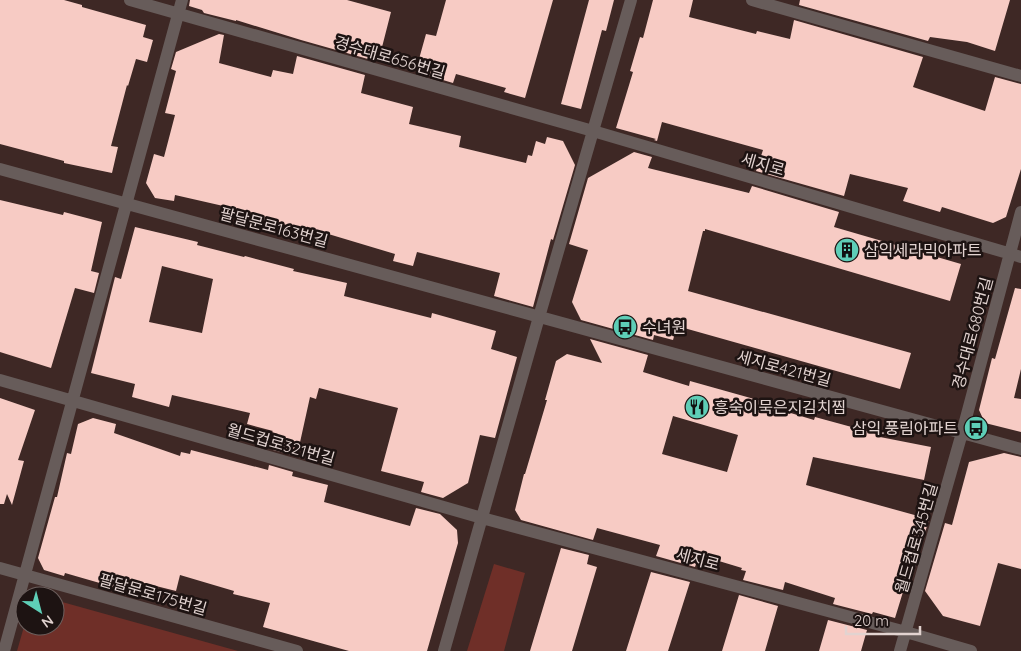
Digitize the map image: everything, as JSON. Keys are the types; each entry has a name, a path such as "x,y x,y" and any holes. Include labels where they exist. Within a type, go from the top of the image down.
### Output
{"street":[{"name":"경수대로656번길","path":"130,0 593,131"},
{"path":"4,651 182,0"},
{"path":"444,651 631,0"},
{"path":"752,0 1021,76"},
{"name":"세지로","path":"593,131 1016,255"},
{"name":"팔달문로163번길","path":"0,169 539,317"},
{"name":"경수대로680번길","path":"962,433 1016,255 1021,212"},
{"name":"세지로421번길","path":"539,317 1021,449"},
{"name":"월드컵로321번길","path":"0,380 482,518"},
{"name":"월드컵로345번길","path":"900,651 962,433"},
{"name":"세지로","path":"482,518 971,651"},
{"name":"팔달문로175번길","path":"0,568 297,651"}],"shaded area":[{"path":"494,564 525,573 504,651 467,651"},
{"path":"65,603 238,651 17,651 21,636 65,636"}],"building":[{"path":"0,0 64,0 146,25 143,37 153,40 147,62 136,59 127,85 111,146 118,147 112,173 64,163 64,161 0,144"},
{"path":"190,0 347,0 391,12 380,55 370,52 368,59 236,20 204,13 202,10 189,6"},
{"path":"446,0 553,0 525,98 504,92 506,88 456,74 453,83 426,75 429,62 419,59 426,34 436,36"},
{"path":"589,0 614,0 606,31 602,30 581,109 561,104"},
{"path":"653,0 693,0 689,17 756,34 757,31 790,39 794,20 923,57 913,87 985,111 995,77 1021,84 1021,169 1006,217 993,223 942,207 940,212 903,201 908,188 850,174 844,196 756,171 763,150 662,122 657,141 654,140 656,139 616,128 633,72 630,71 640,37 643,38"},
{"path":"800,0 1010,0 995,51 967,42 930,37 928,41 799,5"},
{"path":"219,34 224,35 219,63 271,77 273,70 293,74 297,56 365,75 361,93 413,107 409,124 461,136 459,147 526,163 528,155 532,156 536,141 545,144 547,137 563,141 575,165 553,240 551,239 533,307 494,296 500,273 417,252 413,266 393,261 395,254 325,233 324,237 292,229 292,226 253,218 254,213 175,195 174,201 155,198 146,183 154,154 164,157 175,115 165,113 176,71 171,69 176,52"},
{"path":"634,152 652,157 648,168 749,193 752,186 839,212 834,227 961,264 950,301 705,229 703,231 688,291 911,353 900,389 677,326 673,340 654,335 653,340 581,320 572,302 588,250 569,244 588,178"},
{"path":"0,200 63,215 64,212 102,222 91,271 99,273 94,293 75,288 51,368 0,352"},
{"path":"135,227 198,242 197,245 294,269 293,271 347,283 344,296 431,318 432,313 496,331 491,349 517,357 495,438 480,435 468,483 443,498 421,492 424,482 381,471 398,408 319,388 316,399 310,397 297,456 273,450 278,434 247,424 250,413 172,395 169,407 132,397 135,384 91,373 115,277 121,279","holes":["162,266 213,279 202,333 149,322"]},
{"path":"1015,288 1021,289 1021,369 1014,398 1021,399 1021,432 985,423 979,410 992,358 995,359"},
{"path":"590,339 648,355 643,372 689,386 690,381 765,402 764,405 814,420 815,417 881,435 880,437 931,447 924,480 813,457 806,485 929,519 913,574 910,569 895,618 833,604 835,598 785,582 783,590 743,580 746,571 741,570 742,568 699,555 695,567 656,556 660,545 597,528 593,540 521,520 515,510 547,400 545,400 556,361 567,354 602,363","holes":["673,416 738,435 727,472 662,454"]},
{"path":"0,398 35,410 18,460 24,461 12,505 7,494 4,504 0,504"},
{"path":"93,418 116,424 114,433 180,456 181,452 190,454 191,450 268,470 269,465 293,472 292,476 328,485 324,502 410,526 416,508 440,514 457,530 458,543 427,651 349,651 263,627 270,603 233,594 234,591 180,575 176,591 120,577 117,588 65,573 64,576 44,570 38,558 55,497 57,497 67,453 71,454 78,424"},
{"path":"1004,453 1021,457 1021,569 998,563 980,626 943,616 925,591 945,523 952,525 969,462"},
{"path":"561,548 589,555 587,564 597,567 572,651 530,651"},
{"path":"651,572 690,582 668,651 626,651"},
{"path":"739,595 778,606 765,651 722,651"},
{"path":"828,620 867,630 861,651 819,651"}],"place":[{"name":"삼익세라믹아파트","path":"847,250"},
{"name":"수녀원","path":"625,327"},
{"name":"흥숙이묵은지김치찜","path":"697,407"},
{"name":"삼익.풍림아파트","path":"976,428"}]}
